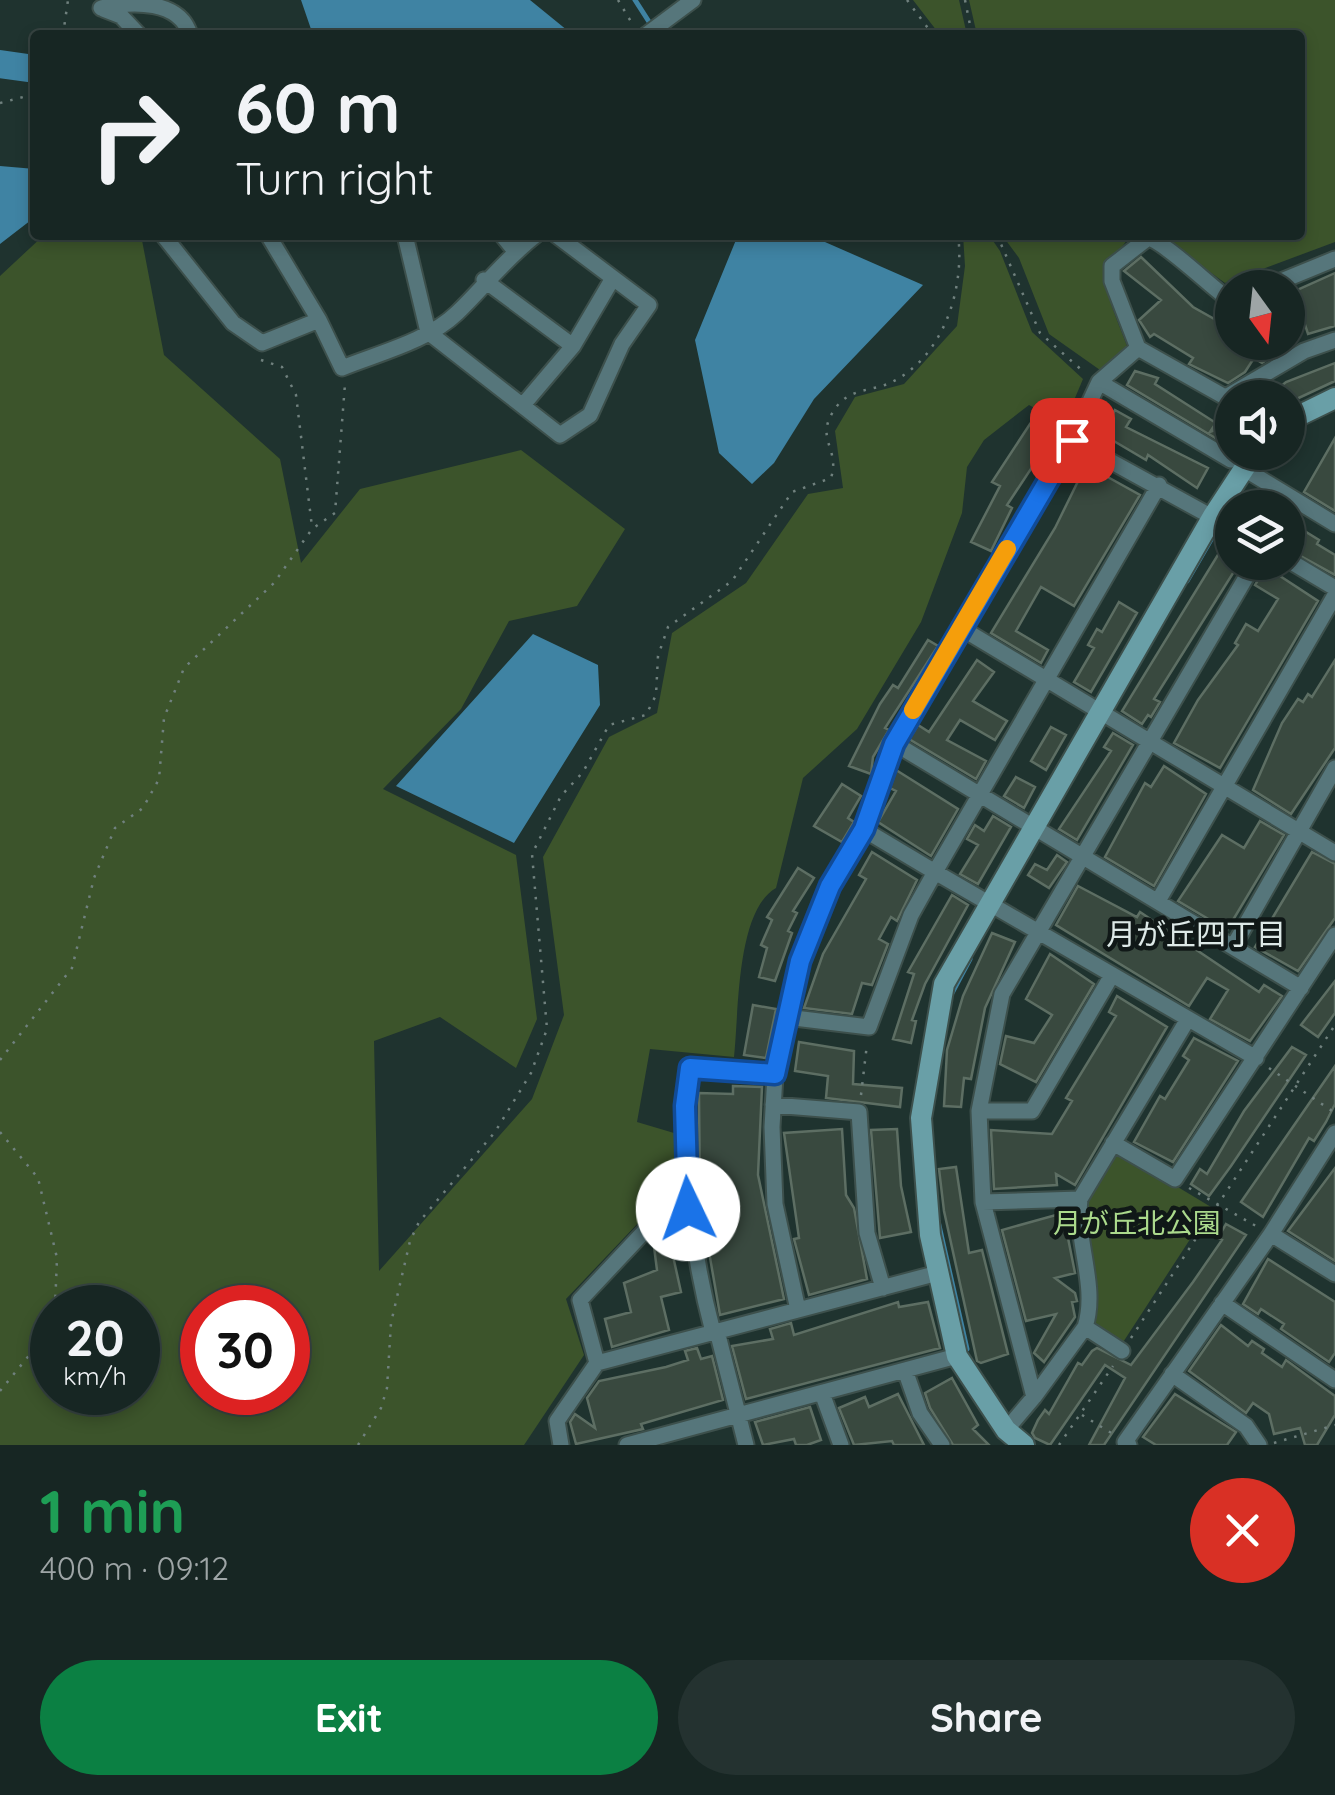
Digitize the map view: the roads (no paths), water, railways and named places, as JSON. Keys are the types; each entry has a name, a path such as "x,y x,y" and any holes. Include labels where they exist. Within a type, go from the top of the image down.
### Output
{"street":[{"path":"649,30 693,0"},
{"path":"100,4 122,16 135,30"},
{"path":"100,4 142,4 177,11 185,17 189,30"},
{"path":"167,240 233,323 262,343 319,320"},
{"path":"271,240 319,320 342,368 428,332 456,315 484,280 529,240"},
{"path":"406,240 428,332 560,435 590,416 622,344 649,305 563,240"},
{"path":"506,240 515,251"},
{"path":"1145,240 1112,266 1112,282 1138,348 1215,391"},
{"path":"1162,240 1190,272 1215,289"},
{"path":"1305,271 1335,259"},
{"path":"523,405 573,346 613,278"},
{"path":"484,280 573,346"},
{"path":"1305,351 1335,340"},
{"path":"798,1310 775,1204 773,1105 775,1074 800,961 830,886 864,829 894,744 1072,440 1099,382 1138,348"},
{"path":"1259,380 1290,360"},
{"path":"1099,382 1215,451"},
{"path":"1305,413 1335,398"},
{"path":"1072,440 1213,516"},
{"path":"1024,1445 1006,1430 957,1356 930,1234 920,1118 944,984 1213,516 1248,470"},
{"path":"1262,470 1335,524"},
{"path":"786,1017 869,1027 911,915 1158,486"},
{"path":"1158,901 1335,591 1305,571"},
{"path":"1034,1396 982,1202 978,1111 1002,994 1035,931 1244,580"},
{"path":"961,628 1335,853"},
{"path":"894,744 1301,988"},
{"path":"1233,947 1335,768"},
{"path":"864,829 1256,1058"},
{"path":"1113,1143 1175,1179 1335,935"},
{"path":"978,1111 1032,1111 1112,975"},
{"path":"1006,1430 1085,1327 1088,1303 1078,1225 1080,1199 1188,1019"},
{"path":"746,1445 696,1261 687,1186 690,1068 775,1074"},
{"path":"773,1105 859,1112 867,1233 882,1288"},
{"path":"1127,1443 1271,1234 1335,1132"},
{"path":"597,1363 580,1300 687,1186"},
{"path":"982,1202 1080,1199"},
{"path":"1271,1234 1335,1274"},
{"path":"561,1445 556,1421 597,1363 938,1273"},
{"path":"1222,1303 1335,1380"},
{"path":"1085,1327 1122,1352"},
{"path":"627,1445 654,1442 957,1356"},
{"path":"905,1370 920,1413 942,1445"},
{"path":"1172,1374 1246,1426 1263,1445"},
{"path":"822,1392 840,1445"}],"water":[{"path":"301,0 530,0 567,30 311,30"},
{"path":"0,166 30,169 30,221 0,244"},
{"path":"736,240 820,240 923,285 814,399 774,463 752,484 719,453 695,340"},
{"path":"533,634 598,665 600,705 514,843 396,786"}],"waterway":[{"path":"635,0 653,28"},
{"path":"0,64 30,68"},
{"path":"1187,581 1212,538"},
{"path":"952,993 970,959"},
{"path":"938,1221 967,1349"}],"district":[{"name":"月が丘四丁目","path":"1196,935"}],"park label":[{"name":"月が丘北公園","path":"1137,1223"}]}
